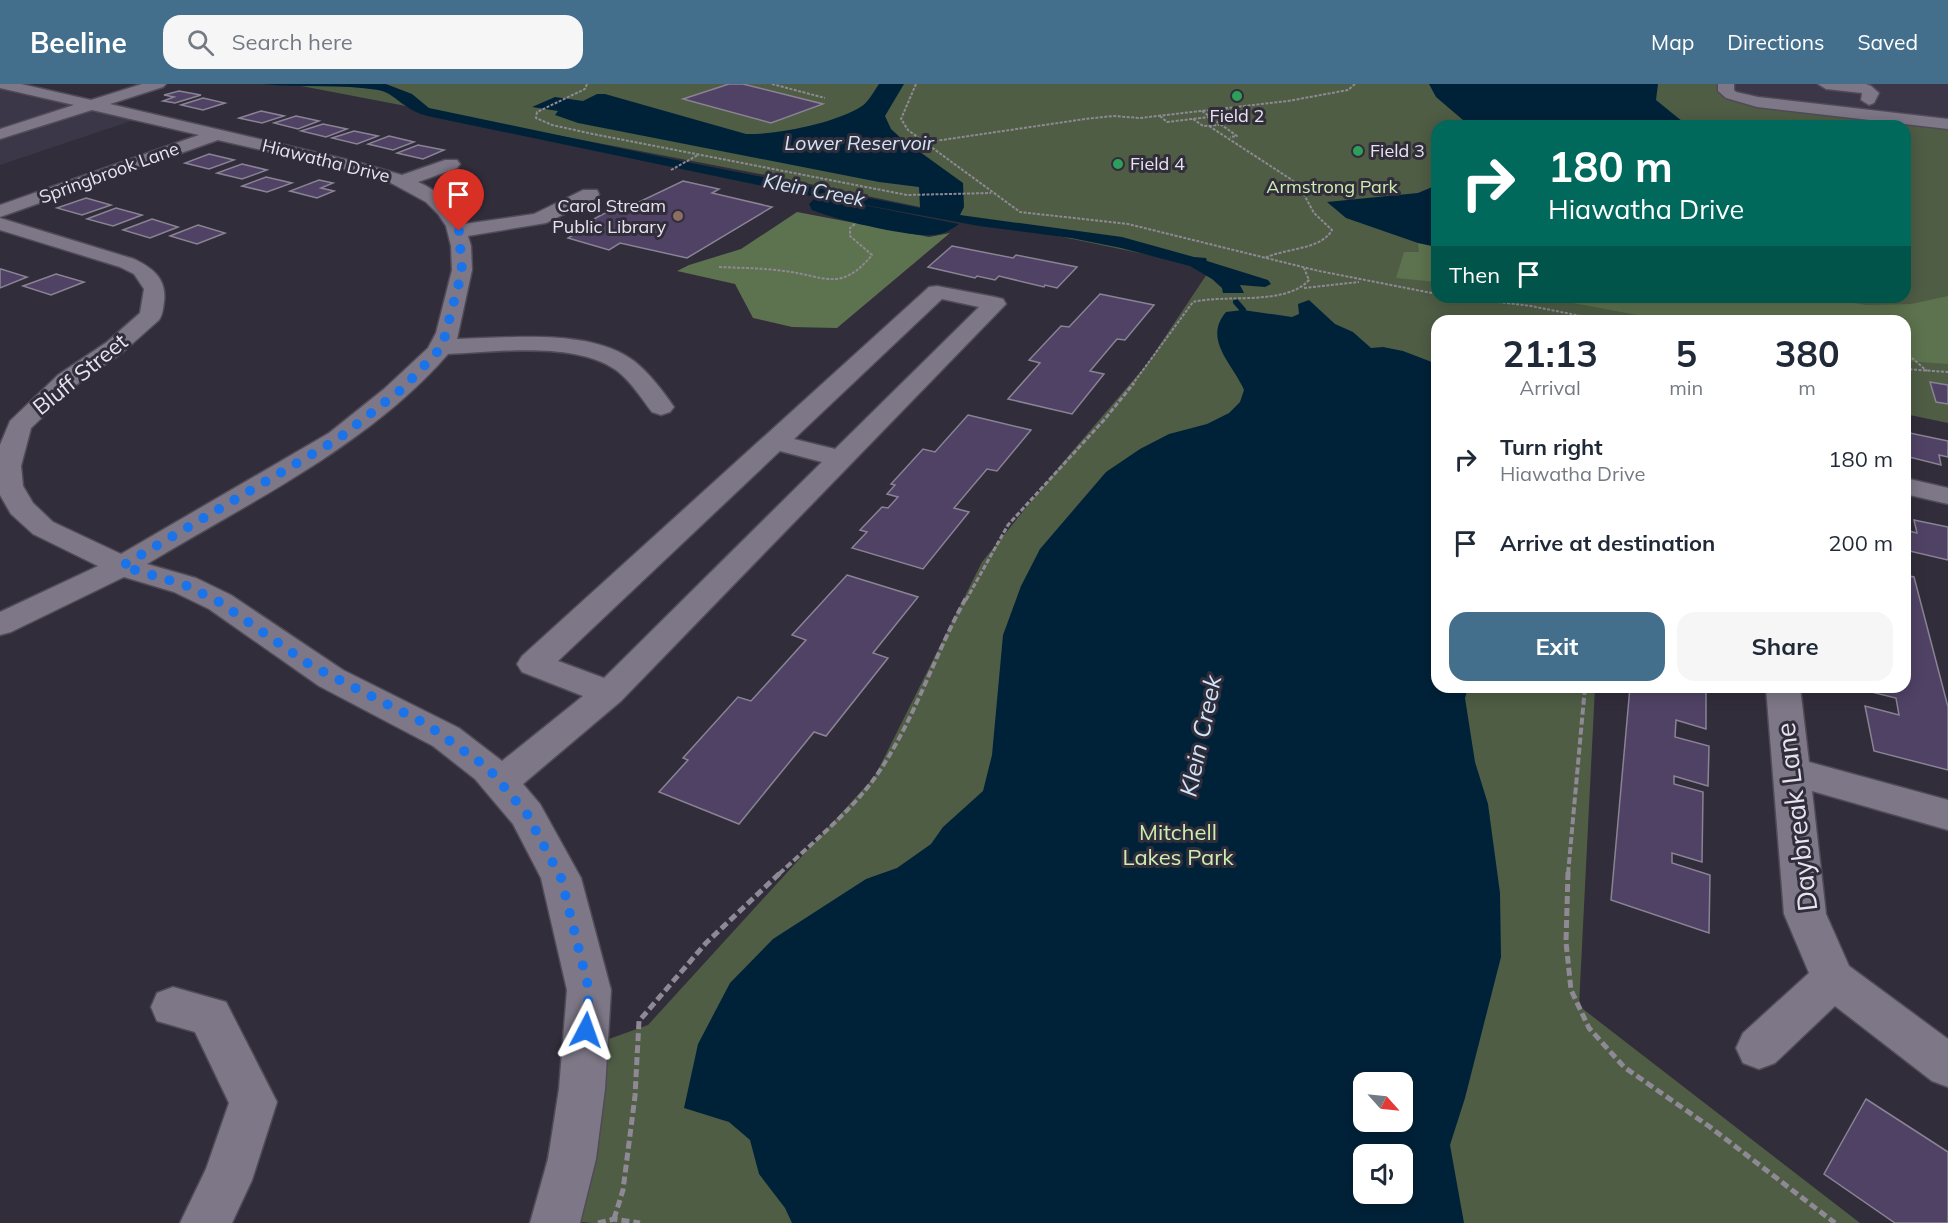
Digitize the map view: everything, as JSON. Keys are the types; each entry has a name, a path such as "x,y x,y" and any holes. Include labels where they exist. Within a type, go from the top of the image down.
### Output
{"street":[{"name":"Hiawatha Drive","path":"2,84 357,167 402,181 420,190 444,208 459,231"},
{"path":"0,134 158,84"},
{"path":"1726,84 1726,91 1743,99 1948,124"},
{"path":"1826,84 1866,89 1871,93 1869,100 1876,115"},
{"path":"1763,86 1869,100"},
{"path":"10,115 40,122"},
{"name":"Springbrook Lane","path":"0,211 218,134"},
{"path":"402,181 451,164"},
{"path":"0,625 122,566 338,439 402,389 442,347 462,271 459,231 539,219 590,194"},
{"name":"Bluff Street","path":"0,224 127,263 141,270 150,279 154,289 151,315 115,347 51,393 19,426 7,466 9,486 21,508 43,528 122,566 185,585 219,602 331,678 426,724 488,768 527,814 561,878 589,990 582,1089 574,1148 555,1223"},
{"path":"500,783 609,693 995,304 937,292 534,664 609,693"},
{"path":"442,347 551,345 575,347 624,365 661,407"},
{"path":"776,442 842,459"},
{"path":"1911,487 1948,496"},
{"name":"Daybreak Lane","path":"1784,693 1805,914 1833,979 1948,1066"},
{"path":"1790,771 1948,815"},
{"path":"1759,1048 1833,979"},
{"path":"173,1007 210,1016 253,1102 227,1180 205,1223"}],"path":[{"path":"587,84 585,89 537,112 536,118 552,125 907,195 966,195 991,192"},
{"path":"772,84 825,98"},
{"path":"916,84 901,119 908,130 1020,212 1137,226 1304,268 1431,293"},
{"path":"920,139 935,141 1085,119 1160,116 1226,108 1334,93 1348,90 1355,84"},
{"path":"1160,116 1167,122 1234,114 1226,108"},
{"path":"1202,111 1223,124 1220,125"},
{"path":"1184,113 1203,126 1220,125 1237,136 1225,137 1209,126"},
{"path":"1229,137 1292,180 1302,191 1314,213 1332,230 1330,236 1318,243 1282,250 1264,258"},
{"path":"929,145 935,141"},
{"path":"671,170 699,155"},
{"path":"719,267 795,272 827,281 838,279 865,266 872,255 850,237 850,228 855,224"},
{"path":"1302,288 1310,280 1304,268"},
{"path":"614,1219 623,1190 635,1096 639,1021 706,943 828,828 873,780 906,727 953,622 1008,525 1104,420 1151,362 1193,302 1205,299 1272,296 1302,288 1363,281"},
{"path":"1507,303 1576,315"},
{"path":"1911,357 1927,371"},
{"path":"1911,370 1948,372"},
{"path":"1584,693 1569,847 1566,942 1571,990 1588,1028 1624,1067 1710,1127 1835,1223"},
{"path":"598,1223 614,1219 640,1223"}],"shaded area":[{"path":"1730,84 1948,84 1948,122 1737,96"},
{"path":"0,86 140,118 0,165"}],"green space":[{"name":"Mitchell Lakes Park","path":"291,84 1726,84 1731,95 1948,124 1948,423 1911,415 1911,315 1431,315 1431,693 1595,693 1579,1006 1860,1223 592,1223 535,1217 567,1054 648,1025 875,776 982,562 1147,364 1211,268 781,178"},
{"path":"797,212 929,237 950,233 837,328 792,327 753,318 735,284 677,271 741,249"},
{"path":"1418,243 1431,246 1431,281 1396,278 1404,252 1419,252"},
{"path":"1948,296 1948,364 1911,361 1911,315 1637,315 1573,303 1853,303 1867,305 1911,304"}],"water":[{"path":"262,84 386,84 412,94 429,108 920,208 919,187 879,182 578,123 555,115 558,111 532,107 555,97 583,101 597,94 605,94 746,134 759,134 806,127 837,118 862,106 879,84 904,84 885,116 891,129 902,139 963,183 964,207 960,215 1122,237 1194,257 1206,258 1207,261 1268,280 1271,284 1265,287 1240,285 1244,293 1223,293 1222,288 1212,279 1190,266 1121,248 1071,238 979,226 833,199 959,224 941,234 933,235 890,231 812,210 809,204 816,197 428,116 415,112 389,94 378,90"},
{"path":"1429,84 1658,84 1656,100 1681,120 1463,120 1436,97"},
{"path":"1431,188 1431,246 1346,218 1327,202 1418,193"},
{"name":"Mitchell Lakes Park","path":"1309,300 1335,324 1353,332 1371,348 1383,347 1403,351 1431,362 1431,693 1466,693 1465,698 1475,762 1488,804 1500,893 1501,957 1465,1098 1450,1145 1464,1223 792,1223 785,1208 759,1174 750,1140 729,1122 684,1108 698,1044 730,983 773,939 866,879 897,868 931,844 943,827 983,791 992,755 1003,635 1021,586 1040,549 1106,472 1140,449 1169,434 1207,424 1229,413 1240,402 1244,390 1222,352 1217,332 1219,322 1226,312 1243,310 1292,317 1299,314 1298,304"}],"building":[{"path":"729,84 743,84 823,104 771,123 683,99"},
{"path":"179,91 201,95 175,103 163,101 174,97 164,95"},
{"path":"203,98 225,103 203,110 181,105"},
{"path":"261,111 284,116 262,123 239,118"},
{"path":"296,116 319,121 298,129 274,123"},
{"path":"323,124 347,129 326,137 301,131"},
{"path":"354,131 378,136 357,144 332,138"},
{"path":"389,136 414,142 393,150 368,144"},
{"path":"418,145 444,150 423,159 397,153"},
{"path":"209,154 234,160 209,169 185,163"},
{"path":"242,164 267,170 242,179 217,173"},
{"path":"266,177 292,183 267,192 242,186"},
{"path":"319,180 333,183 321,188 334,191 317,198 290,191"},
{"name":"Carol Stream Public Library","path":"683,181 719,189 712,193 772,207 687,258 620,243 609,250 568,238 596,222 590,221 609,211 616,213"},
{"path":"86,198 111,205 82,215 57,208"},
{"path":"116,208 142,215 113,226 87,219"},
{"path":"152,219 178,227 150,238 123,230"},
{"path":"198,225 225,233 197,244 170,236"},
{"path":"952,246 1077,267 1057,288 999,276 995,280 977,276 975,278 928,267"},
{"path":"1,269 27,277 0,288"},
{"path":"56,274 84,282 51,295 23,286"},
{"path":"1100,294 1154,305 1125,340 1117,339 1090,371 1104,374 1072,414 1008,399 1040,363 1029,360 1061,326 1069,327"},
{"path":"1930,382 1948,385 1948,404 1936,402"},
{"path":"968,415 1031,430 997,471 987,469 954,508 969,512 923,569 852,548 867,532 860,530 882,507 888,508 898,497 887,494 895,485 891,484 923,449 935,452"},
{"path":"1911,433 1948,441 1948,457 1939,455 1941,465 1911,458"},
{"path":"1914,520 1948,527 1948,560 1911,551 1911,532 1917,533"},
{"path":"847,575 918,597 873,653 888,658 826,736 814,732 739,824 659,792 688,760 683,758 738,697 751,701 806,640 792,635"},
{"path":"1911,576 1914,577 1948,707 1948,770 1874,751 1865,706 1899,715 1896,698 1875,693 1911,693"},
{"path":"1629,693 1706,693 1706,729 1676,720 1675,737 1709,746 1708,786 1674,776 1674,784 1703,792 1702,862 1672,853 1672,863 1710,875 1709,933 1611,900"},
{"path":"1866,1099 1948,1152 1948,1223 1895,1223 1824,1174"}],"waterway":[{"path":"1236,302 1243,310"}],"place":[{"name":"Field 2","path":"1237,96"},
{"name":"Field 3","path":"1358,151"},
{"name":"Field 4","path":"1118,164"},
{"name":"Carol Stream Public Library","path":"678,216"}],"route":[{"path":"459,231 462,271 442,347 402,389 372,415 338,439 122,566 185,585 219,602 240,614 331,678 426,724 488,768 527,814 561,878 589,990 586,1030"}],"water label":[{"name":"Lower Reservoir","path":"859,143"},
{"name":"Klein Creek","path":"814,190"},
{"name":"Klein Creek","path":"1201,736"}],"park label":[{"name":"Armstrong Park","path":"1332,187"}]}
